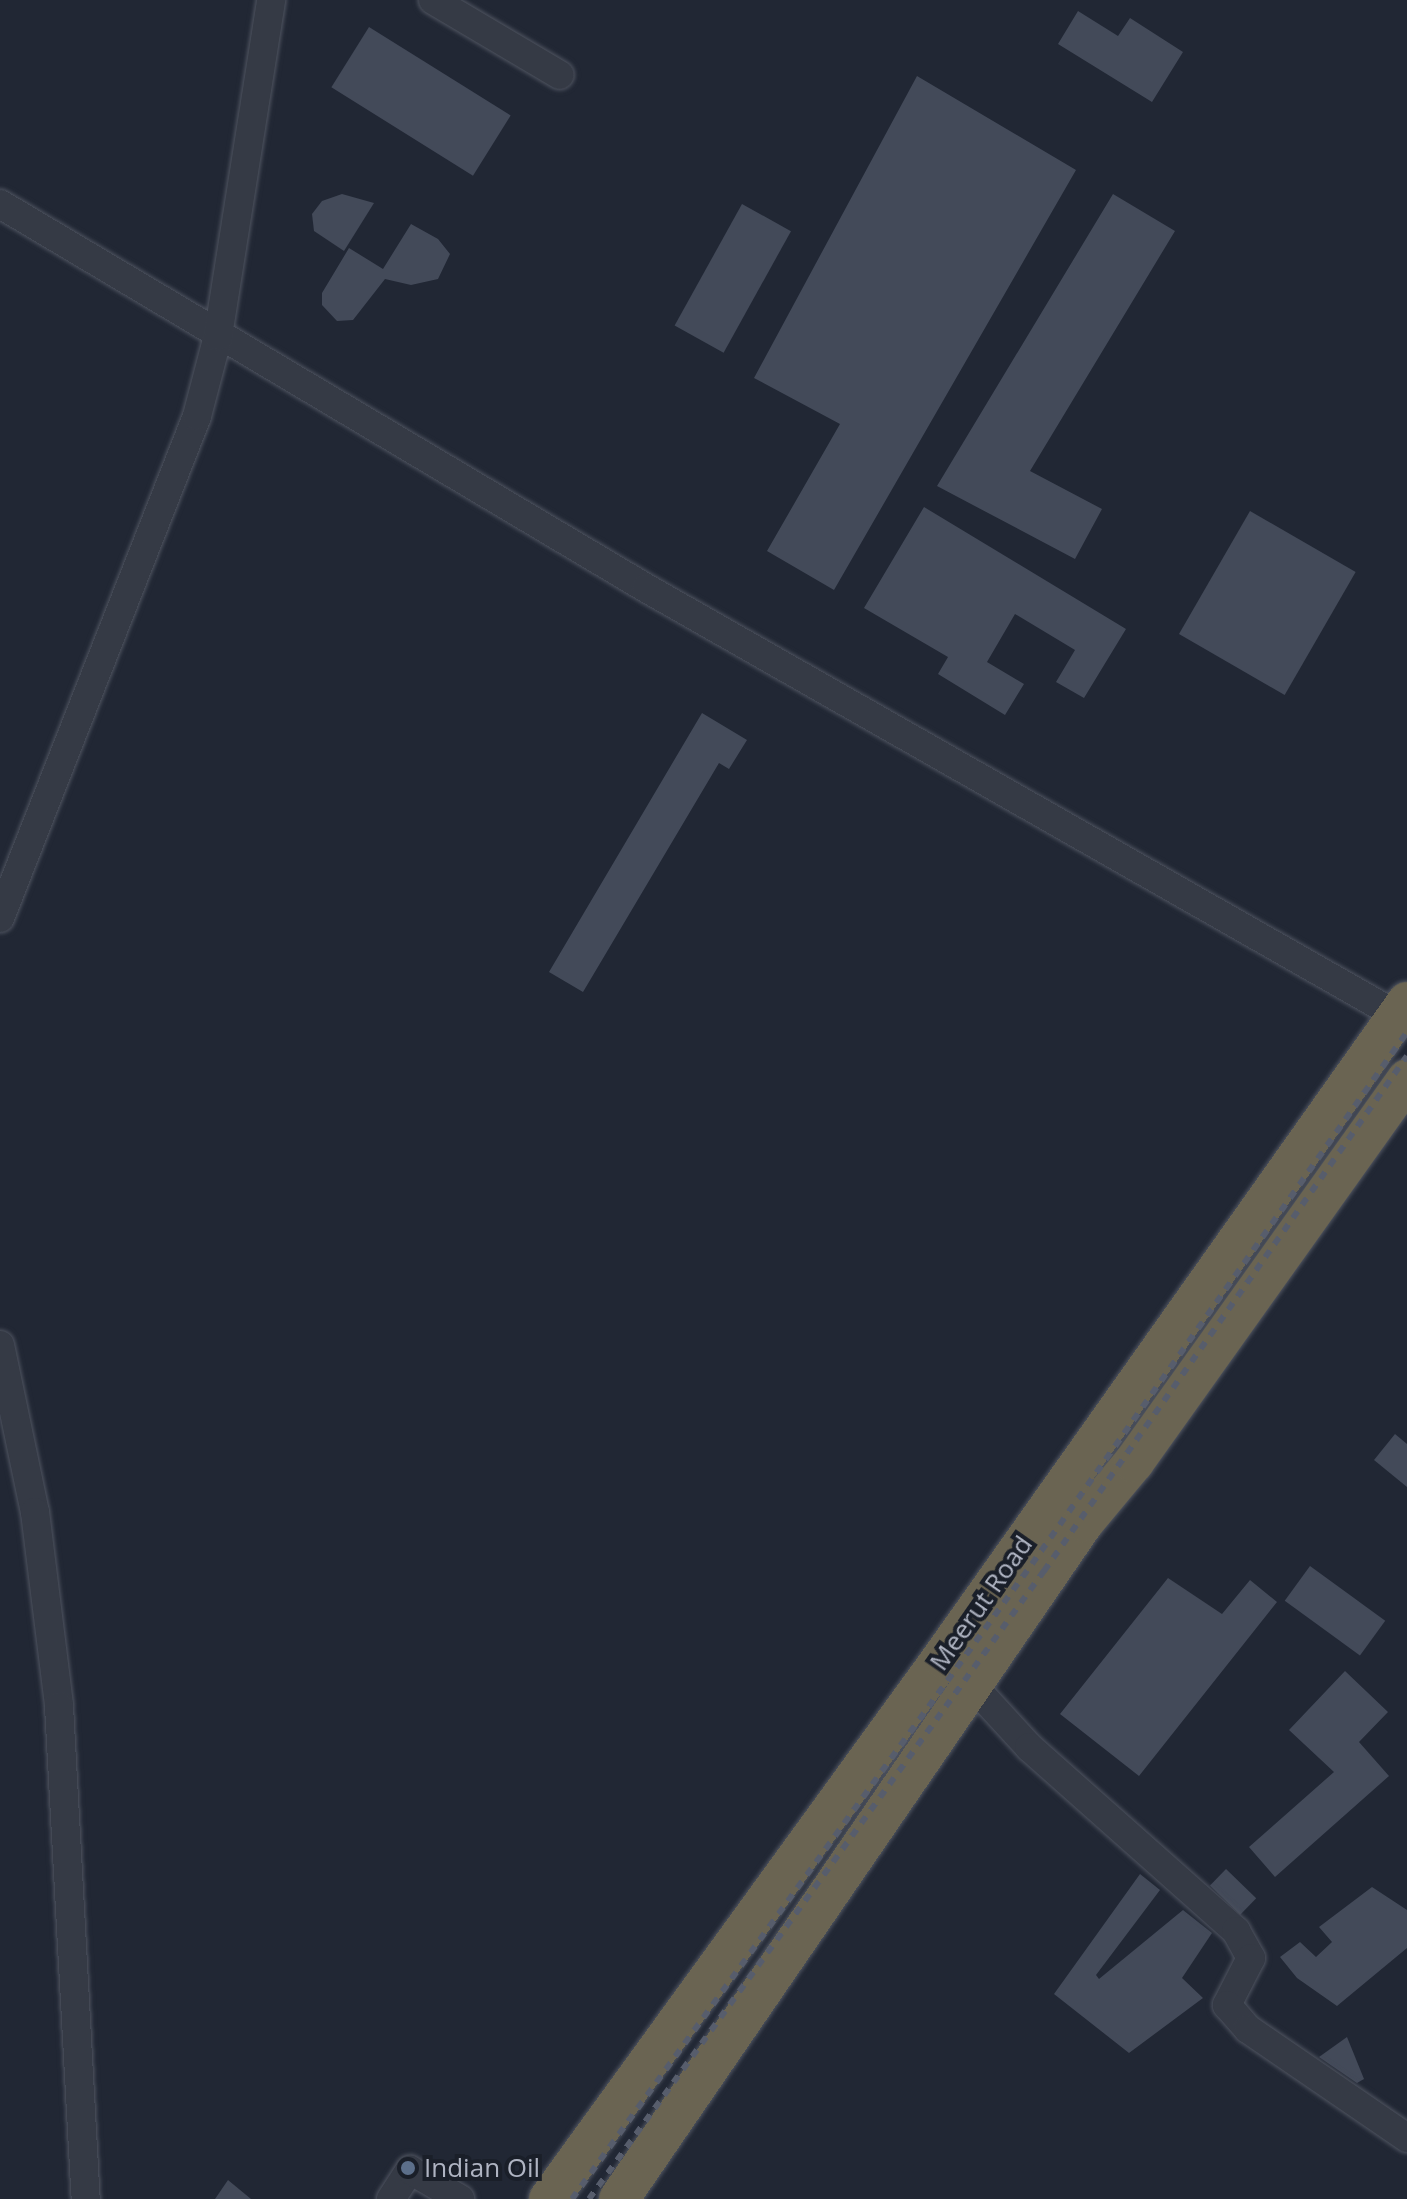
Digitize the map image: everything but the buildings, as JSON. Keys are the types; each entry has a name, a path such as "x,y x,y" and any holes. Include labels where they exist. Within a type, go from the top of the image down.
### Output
{"highway":[{"name":"Meerut Road","path":"549,2199 942,1658 1404,1013"},
{"name":"Meerut Road","path":"619,2199 975,1688 1084,1522 1134,1462 1407,1079"}],"street":[{"path":"0,918 189,441 218,336 271,0"},
{"path":"433,0 560,75"},
{"path":"0,204 646,588 1404,1013"},
{"path":"0,1345 35,1512 59,1706 86,2199"},
{"path":"975,1688 1029,1747 1236,1931 1251,1958 1227,2005 1248,2029 1407,2138"},
{"path":"391,2199 410,2170 460,2199"}],"railway":[{"path":"572,2199 1032,1564 1407,1032"},
{"path":"589,2199 1044,1571 1407,1056"}],"place":[{"name":"Indian Oil","path":"408,2168"}]}
